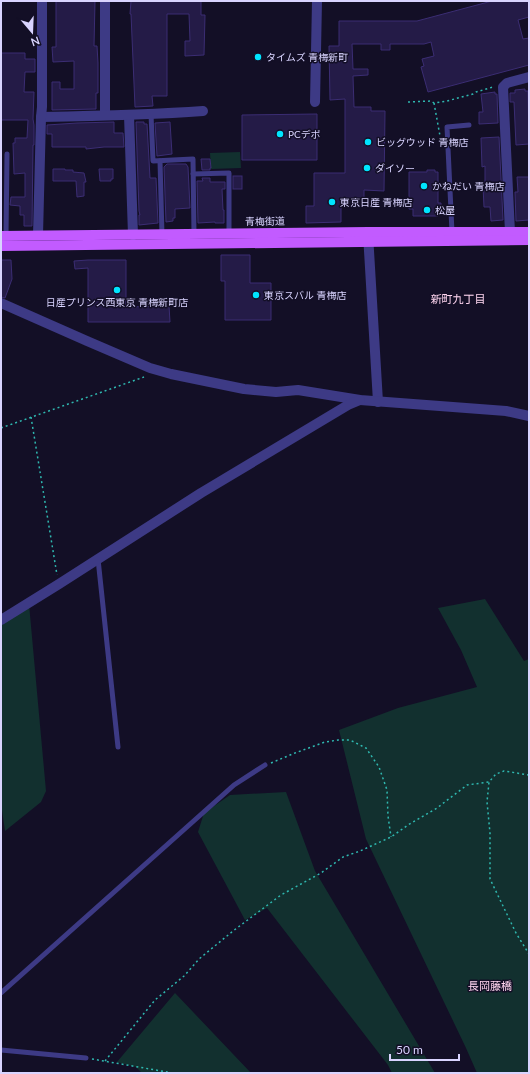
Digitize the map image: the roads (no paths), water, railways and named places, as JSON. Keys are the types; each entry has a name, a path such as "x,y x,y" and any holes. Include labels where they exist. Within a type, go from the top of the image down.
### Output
{"main road":[{"name":"青梅街道","path":"4,236 368,232 529,232"},
{"path":"1,246 529,240"}],"street":[{"path":"38,235 42,107 42,1"},
{"path":"105,1 105,115"},
{"path":"315,102 317,1"},
{"path":"510,232 503,87 507,83 529,77"},
{"path":"41,116 129,115 203,111"},
{"path":"129,115 133,235"},
{"path":"368,232 378,402"},
{"path":"1,303 150,368 171,374 244,389 276,392 298,390 360,400 506,411 529,416"},
{"path":"1,620 201,493 360,400"}],"lane":[{"path":"151,114 153,161 193,159 194,234"},
{"path":"452,232 446,127 469,126"},
{"path":"4,236 7,154"},
{"path":"160,160 162,235"},
{"path":"193,174 228,173 229,234"},
{"path":"98,559 118,747"},
{"path":"1,993 234,785 265,765"},
{"path":"1,1050 86,1058"}],"place":[{"name":"タイムズ 青梅新町","path":"258,57"},
{"name":"PCデポ","path":"280,134"},
{"name":"ビッグウッド 青梅店","path":"368,142"},
{"name":"ダイソー","path":"367,168"},
{"name":"かねだい 青梅店","path":"424,186"},
{"name":"東京日産 青梅店","path":"332,202"},
{"name":"松屋","path":"427,210"},
{"name":"日産プリンス西東京 青梅新町店","path":"117,290"},
{"name":"東京スバル 青梅店","path":"256,295"}],"district":[{"name":"新町九丁目","path":"458,298"},
{"name":"長岡藤橋","path":"490,985"}]}
